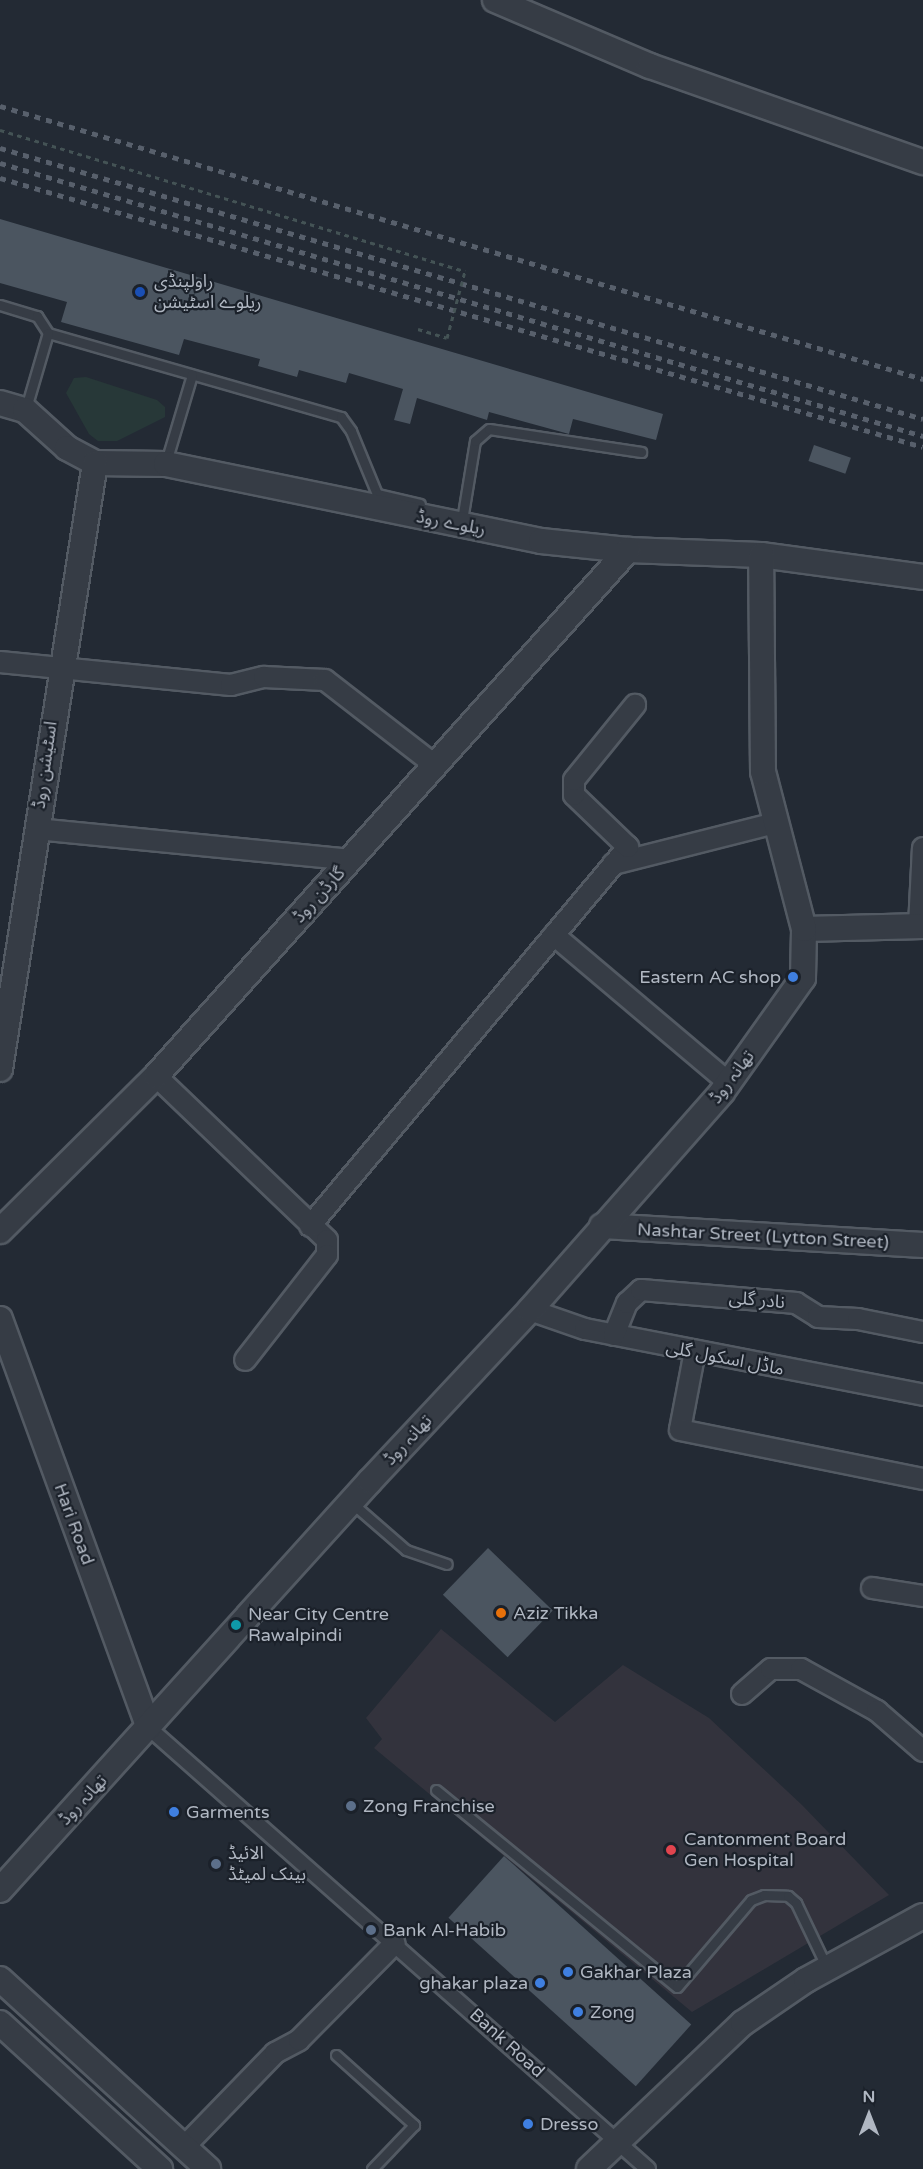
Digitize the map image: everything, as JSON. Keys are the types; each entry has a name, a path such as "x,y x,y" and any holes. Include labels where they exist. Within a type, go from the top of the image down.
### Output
{"street":[{"path":"495,0 650,66 923,162"},
{"name":"ریلوے روڈ","path":"0,403 25,410 67,448 95,463 166,464 541,541 576,541 628,550 761,555 923,577"},
{"name":"اسٹیشن روڈ","path":"0,1069 59,670 95,463"},
{"name":"گارڈن روڈ","path":"0,1231 156,1076 628,550"},
{"path":"761,555 763,772 804,929 921,926 923,848"},
{"path":"0,662 59,670 231,685 264,677 325,680 436,766"},
{"path":"310,1226 628,847 574,795 574,780 635,705"},
{"path":"613,864 775,823"},
{"path":"36,830 351,860"},
{"name":"تھانہ روڈ","path":"0,1890 149,1728 351,1502 530,1310 729,1083 803,978 804,929"},
{"path":"554,935 729,1083"},
{"path":"156,1076 327,1240 327,1254 245,1359"},
{"name":"Nashtar Street (Lytton Street)","path":"602,1226 923,1245"},
{"name":"نادر گلی","path":"614,1335 627,1303 641,1290 796,1303 818,1317 858,1319 923,1332"},
{"name":"ماڈل اسکول گلی","path":"530,1310 614,1335 923,1395"},
{"name":"Hari Road","path":"0,1319 149,1728"},
{"path":"695,1352 681,1430 923,1479"},
{"path":"872,1588 923,1596"},
{"path":"742,1695 771,1669 801,1669 877,1711 923,1751"},
{"name":"Bank Road","path":"149,1728 395,1943 648,2169"},
{"path":"589,2169 743,2023 827,1969 923,1916"},
{"path":"183,2147 275,2053 299,2040 395,1943"},
{"path":"0,1979 208,2169"},
{"path":"0,2022 160,2169"}],"lane":[{"path":"0,305 37,316 48,333 341,417 351,431 377,494 541,529 576,541"},
{"path":"25,410 48,333"},
{"path":"166,464 192,375"},
{"path":"463,514 475,441 489,429 641,452"},
{"path":"351,1502 406,1550 447,1564"},
{"path":"436,1790 678,1987 751,1900 764,1895 788,1896 796,1903 827,1969"},
{"path":"336,2055 414,2125 372,2169"}],"path":[{"path":"0,130 465,271 447,338 418,329"}],"shaded area":[{"path":"86,377 157,400 165,407 165,417 117,441 98,441 89,434 66,393 74,378"},
{"name":"Cantonment Board Gen Hospital","path":"441,1629 555,1722 623,1665 709,1718 802,1805 889,1895 692,2012 374,1748 382,1739 366,1718"}],"building":[{"name":"راولپنڈی ریلوے اسٹیشن","path":"0,219 663,414 656,440 573,419 569,434 489,412 487,420 417,398 410,424 394,420 403,389 349,373 346,383 299,370 297,377 258,366 260,359 184,339 179,355 61,322 67,302 0,283"},
{"path":"814,445 851,458 845,474 808,461"},
{"path":"488,1548 553,1611 508,1657 443,1595"},
{"name":"Gakhar Plaza","path":"504,1856 691,2025 636,2086 448,1918"}],"railway":[{"path":"0,106 923,379"},
{"path":"0,148 923,419"},
{"path":"0,163 923,436"},
{"path":"0,178 923,447"}],"place":[{"name":"راولپنڈی ریلوے اسٹیشن","path":"140,292"},
{"name":"Eastern AC shop","path":"793,977"},
{"name":"Aziz Tikka","path":"501,1613"},
{"name":"Near City Centre Rawalpindi","path":"236,1625"},
{"name":"Zong Franchise","path":"351,1806"},
{"name":"Garments","path":"174,1812"},
{"name":"Cantonment Board Gen Hospital","path":"671,1850"},
{"name":"الائیڈ بینک لمیٹڈ","path":"216,1864"},
{"name":"Bank Al-Habib","path":"371,1930"},
{"name":"Gakhar Plaza","path":"568,1972"},
{"name":"ghakar plaza","path":"540,1983"},
{"name":"Zong","path":"578,2012"},
{"name":"Dresso","path":"528,2124"}]}
